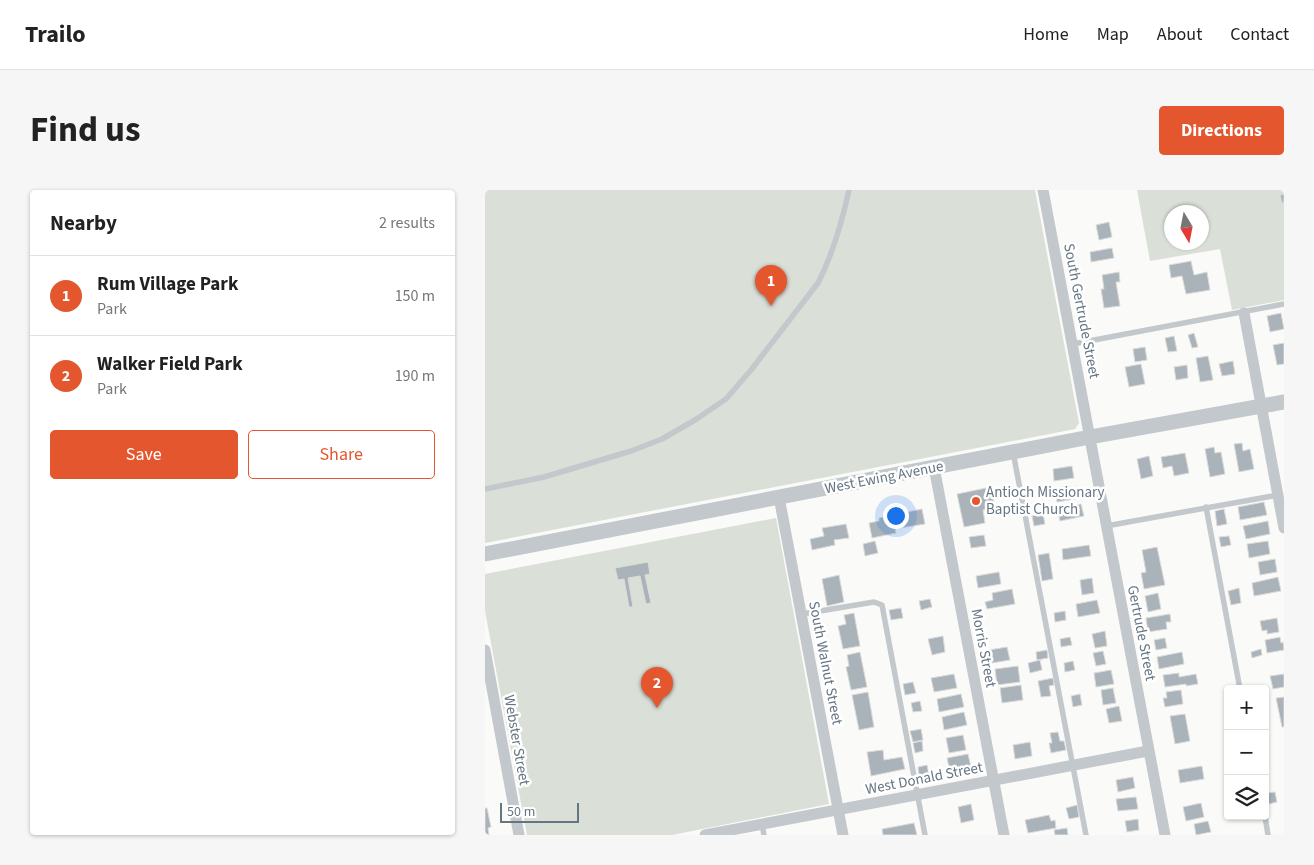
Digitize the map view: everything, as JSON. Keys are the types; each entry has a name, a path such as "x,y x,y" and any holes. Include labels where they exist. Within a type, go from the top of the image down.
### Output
{"street":[{"name":"South Gertrude Street","path":"1043,190 1090,437"},
{"path":"1244,313 1261,406 1280,480 1278,495 1284,528"},
{"name":"West Ewing Avenue","path":"485,554 779,496 1284,402"},
{"name":"Gertrude Street","path":"1090,437 1165,835"},
{"name":"Morris Street","path":"934,467 1004,835"},
{"name":"South Walnut Street","path":"779,496 843,835"},
{"name":"Webster Street","path":"485,650 519,835"},
{"name":"West Donald Street","path":"705,835 763,830 838,810 1148,750"}],"lane":[{"path":"486,490 545,477 631,451 662,438 695,420 726,399 751,370 818,283 825,270 838,234 849,190"},
{"path":"1073,344 1284,304"},
{"path":"1013,452 1086,835"},
{"path":"1106,526 1278,495"},
{"path":"1206,507 1239,685"},
{"path":"802,614 874,602 882,605 925,835"},
{"path":"1266,820 1268,835"}],"shaded area":[{"path":"485,190 1035,190 1079,423 1075,429 485,543"},
{"path":"1137,190 1284,190 1284,300 1232,310 1220,249 1150,261"},
{"path":"776,518 829,804 672,835 527,835 485,611 485,574"}],"building":[{"path":"1284,194 1284,202 1282,203 1280,195"},
{"path":"1109,222 1112,237 1099,240 1096,225"},
{"path":"1112,248 1114,258 1091,262 1090,252"},
{"path":"1191,261 1194,275 1207,272 1210,290 1186,294 1182,276 1171,278 1169,265"},
{"path":"1119,272 1120,282 1116,282 1120,306 1104,308 1101,289 1104,289 1102,275"},
{"path":"1281,313 1284,329 1270,332 1267,316"},
{"path":"1194,333 1198,347 1192,348 1188,335"},
{"path":"1174,336 1177,351 1168,352 1165,338"},
{"path":"1284,343 1284,364 1277,365 1273,345"},
{"path":"1145,347 1147,360 1135,362 1133,349"},
{"path":"1208,356 1213,380 1200,382 1196,358"},
{"path":"1233,361 1235,374 1222,376 1219,364"},
{"path":"1141,364 1145,384 1129,387 1125,367"},
{"path":"1187,365 1188,378 1176,380 1174,367"},
{"path":"1242,443 1243,451 1250,449 1254,469 1239,472 1234,444"},
{"path":"1214,447 1215,453 1221,452 1225,474 1210,477 1205,449"},
{"path":"1185,453 1189,473 1174,476 1172,466 1163,468 1161,457"},
{"path":"1149,456 1153,476 1141,479 1137,459"},
{"path":"1072,466 1074,478 1054,481 1053,469"},
{"path":"1070,486 1070,488 1079,487 1080,498 1057,502 1055,488"},
{"name":"Antioch Missionary Baptist Church","path":"991,487 995,508 983,510 985,523 964,527 957,494"},
{"path":"1264,502 1267,515 1240,520 1238,507"},
{"path":"1081,504 1084,516 1060,521 1057,509"},
{"path":"922,509 925,524 900,528 897,514"},
{"path":"1224,509 1227,524 1217,526 1215,511"},
{"path":"1043,514 1045,524 1034,526 1032,516"},
{"path":"892,515 896,533 872,538 869,523"},
{"path":"1268,521 1270,534 1246,539 1243,526"},
{"path":"846,524 849,538 834,540 835,545 812,550 810,539 824,536 822,528"},
{"path":"984,535 986,546 971,548 969,537"},
{"path":"1229,536 1231,545 1221,547 1219,537"},
{"path":"875,541 878,553 865,556 863,544"},
{"path":"1268,541 1270,554 1249,558 1247,544"},
{"path":"1089,545 1091,556 1063,560 1062,549"},
{"path":"1157,547 1165,585 1144,589 1141,573 1146,572 1142,550"},
{"path":"1049,553 1053,579 1042,581 1038,555"},
{"path":"1275,559 1277,572 1260,575 1258,562"},
{"path":"648,562 650,574 645,575 651,603 646,604 640,576 628,578 633,607 629,607 624,579 618,580 615,568"},
{"path":"999,572 1001,584 978,588 976,576"},
{"path":"839,575 844,602 827,606 822,579"},
{"path":"1278,577 1281,591 1254,596 1252,583"},
{"path":"1092,578 1094,593 1082,595 1080,580"},
{"path":"1239,588 1241,603 1231,605 1228,591"},
{"path":"1012,589 1015,604 987,609 985,602 993,600 992,593"},
{"path":"1158,593 1161,609 1148,612 1145,596"},
{"path":"930,599 932,607 921,610 919,601"},
{"path":"1097,600 1100,613 1078,617 1076,604"},
{"path":"901,608 903,618 891,620 889,610"},
{"path":"1065,611 1066,620 1055,622 1054,613"},
{"path":"854,613 860,646 843,649 838,626 846,624 844,615"},
{"path":"1170,614 1171,622 1166,622 1167,629 1148,632 1146,618"},
{"path":"1277,618 1279,632 1267,634 1267,630 1262,631 1260,621"},
{"path":"1105,631 1107,646 1095,648 1092,634"},
{"path":"943,636 945,652 932,655 928,639"},
{"path":"1070,637 1072,645 1061,647 1060,639"},
{"path":"1280,637 1284,650 1267,653 1265,640"},
{"path":"1165,638 1167,648 1156,650 1154,640"},
{"path":"1007,647 1010,660 992,663 989,650"},
{"path":"1261,649 1262,655 1252,658 1251,652"},
{"path":"1047,650 1048,658 1037,660 1036,652"},
{"path":"1103,651 1106,664 1096,666 1093,653"},
{"path":"860,652 867,687 851,690 846,667 849,666 847,655"},
{"path":"1182,652 1184,664 1159,669 1157,657"},
{"path":"1040,660 1042,670 1030,673 1028,663"},
{"path":"1073,661 1075,670 1065,672 1064,663"},
{"path":"1018,666 1020,682 997,685 995,669"},
{"path":"1111,670 1114,684 1096,687 1094,673"},
{"path":"1179,673 1179,677 1196,674 1198,684 1165,687 1163,675"},
{"path":"954,674 957,688 934,692 931,678"},
{"path":"1284,674 1284,687 1273,689 1270,676"},
{"path":"1053,678 1054,685 1049,686 1051,696 1041,697 1038,681"},
{"path":"913,682 916,693 905,695 903,684"},
{"path":"1021,685 1023,700 1002,703 1000,688"},
{"path":"1113,688 1116,703 1103,705 1101,690"},
{"path":"1181,690 1183,704 1165,707 1163,698 1167,698 1166,692"},
{"path":"868,692 874,727 859,730 852,695"},
{"path":"961,694 964,707 939,712 937,699"},
{"path":"1080,694 1082,705 1073,707 1071,696"},
{"path":"1284,697 1284,727 1282,727 1276,698"},
{"path":"920,701 922,711 913,712 911,703"},
{"path":"1119,706 1122,721 1109,723 1106,709"},
{"path":"964,712 967,725 944,730 942,717"},
{"path":"1185,714 1190,741 1175,744 1170,716"},
{"path":"921,729 923,740 913,742 910,731"},
{"path":"1058,732 1060,741 1064,741 1066,750 1051,753 1050,733"},
{"path":"963,735 966,750 949,753 946,738"},
{"path":"922,741 923,751 915,753 913,743"},
{"path":"1030,742 1032,756 1015,759 1013,745"},
{"path":"883,750 884,760 902,757 905,769 871,776 867,752"},
{"path":"968,754 971,767 950,772 947,758"},
{"path":"927,765 929,775 919,777 918,767"},
{"path":"1202,766 1204,779 1180,783 1178,770"},
{"path":"1133,777 1135,788 1118,792 1116,780"},
{"path":"1275,792 1277,802 1269,804 1269,793"},
{"path":"1136,797 1138,809 1118,811 1116,799"},
{"path":"1201,803 1204,817 1186,821 1183,807"},
{"path":"971,804 974,820 961,823 958,807"},
{"path":"1077,805 1079,817 1069,819 1066,808"},
{"path":"485,808 487,808 491,827 488,828 489,835 485,835"},
{"path":"1049,815 1051,821 1055,820 1056,828 1028,833 1025,820"},
{"path":"1138,819 1139,830 1127,832 1125,821"},
{"path":"1208,821 1211,832 1196,835 1194,824"},
{"path":"914,823 917,835 883,835 882,829"},
{"path":"1067,828 1068,835 1055,835 1054,830"}],"place":[{"name":"Rum Village Park","path":"771,306"},
{"name":"Antioch Missionary Baptist Church","path":"976,501"},
{"name":"Walker Field Park","path":"657,708"}]}
